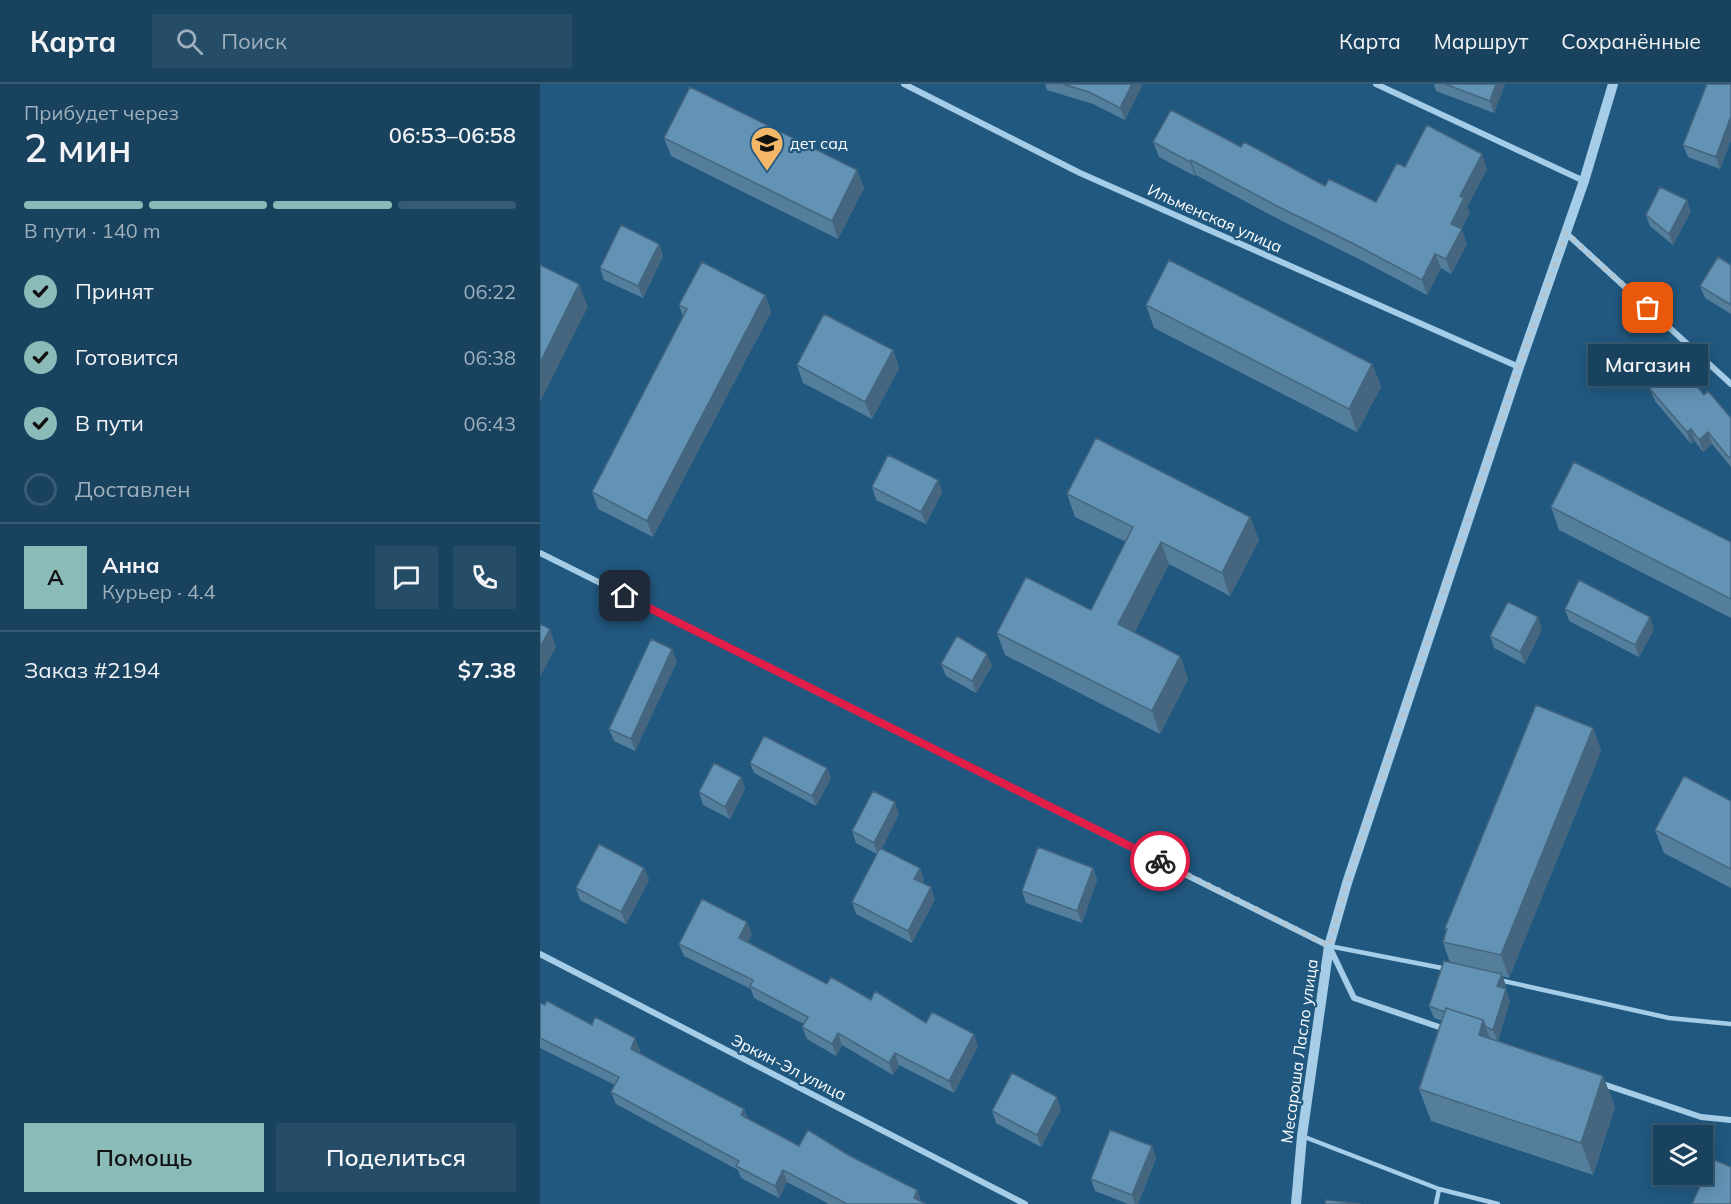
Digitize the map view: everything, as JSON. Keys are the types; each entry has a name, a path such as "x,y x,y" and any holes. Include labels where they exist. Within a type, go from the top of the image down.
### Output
{"street":[{"name":"Ильменская улица","path":"904,84 1080,173 1519,367"},
{"path":"1376,84 1584,181"},
{"name":"Месароша Ласло улица","path":"1296,1204 1302,1136 1329,946 1347,883 1519,367 1584,181 1613,84"},
{"path":"1566,233 1731,384"},
{"path":"540,553 1329,946 1354,998 1455,1033"},
{"name":"Эркин-Эл улица","path":"540,954 1025,1204"},
{"path":"1589,1079 1701,1118 1731,1120"}],"lane":[{"path":"1329,946 1450,969"},
{"path":"1496,980 1669,1018 1731,1024"},
{"path":"1302,1136 1439,1189 1498,1204"},
{"path":"1436,1204 1439,1189"}],"building":[{"path":"1063,84 1132,84 1120,108 1089,92"},
{"path":"1445,84 1496,84 1490,101"},
{"path":"1707,84 1731,84 1731,116 1716,157 1683,145"},
{"name":"дет сад","path":"690,87 857,170 832,221 664,138"},
{"path":"1171,110 1241,147 1244,142 1325,186 1329,179 1376,202 1397,163 1405,167 1427,125 1482,154 1460,196 1464,198 1451,224 1462,229 1446,259 1435,254 1422,280 1153,142"},
{"path":"1660,187 1687,200 1669,234 1646,215"},
{"path":"621,225 659,244 638,286 600,268"},
{"path":"1718,257 1731,265 1731,305 1700,286"},
{"path":"1169,260 1372,364 1349,409 1146,305"},
{"path":"702,262 765,295 647,521 592,492 687,309 679,305"},
{"path":"540,265 579,284 540,363"},
{"path":"824,314 893,350 865,402 797,365"},
{"path":"1679,365 1704,395 1708,391 1731,418 1731,456 1729,458 1708,432 1699,440 1691,429 1687,432 1650,389"},
{"path":"1096,438 1250,517 1222,573 1161,542 1118,624 1180,656 1152,711 997,633 1026,577 1091,610 1133,527 1067,494"},
{"path":"888,455 938,480 921,512 872,487"},
{"path":"1574,462 1731,542 1731,599 1551,507"},
{"path":"1579,580 1650,617 1635,645 1565,609"},
{"path":"1508,602 1538,617 1520,652 1490,636"},
{"path":"540,624 550,629 540,647"},
{"path":"957,636 987,654 972,681 941,664"},
{"path":"651,639 672,649 631,739 609,729"},
{"path":"1536,705 1593,728 1501,955 1443,942 1447,929 1445,928"},
{"path":"764,736 827,768 812,796 750,763"},
{"path":"714,763 741,777 725,807 699,792"},
{"path":"1684,776 1731,801 1731,869 1655,830"},
{"path":"873,791 895,802 874,843 852,831"},
{"path":"599,844 644,868 621,912 576,888"},
{"path":"1038,847 1093,868 1077,911 1022,891"},
{"path":"880,848 920,868 914,879 931,887 908,931 852,902"},
{"path":"702,899 747,922 739,938 827,984 831,977 871,1000 875,991 926,1023 932,1012 974,1034 949,1081 895,1053 889,1063 838,1033 832,1044 802,1027 808,1017 750,986 753,980 679,944"},
{"path":"1444,961 1502,974 1497,986 1506,989 1493,1030 1486,1027 1483,1020 1446,1008 1445,1012 1429,1006"},
{"path":"547,1001 592,1025 595,1017 635,1038 631,1049 744,1109 741,1115 799,1146 808,1130 850,1156 917,1190 914,1198 926,1204 847,1204 783,1170 775,1186 736,1166 739,1161 611,1092 619,1077 540,1038 540,1003 545,1005"},
{"path":"1446,1008 1483,1020 1479,1035 1603,1076 1581,1143 1419,1089"},
{"path":"1012,1073 1057,1097 1037,1135 992,1111"},
{"path":"1110,1130 1152,1146 1132,1195 1091,1179"},
{"path":"1713,1159 1731,1167 1731,1204 1692,1204 1700,1185 1713,1185"},
{"path":"1326,1200 1361,1204 1325,1204"}],"way so far":[{"path":"1160,861 1329,946 1347,883 1566,233 1648,308"}],"place":[{"name":"дет сад","path":"767,172"},
{"name":"Магазин","path":"1648,308"}],"route":[{"path":"625,596 1160,861"}]}
